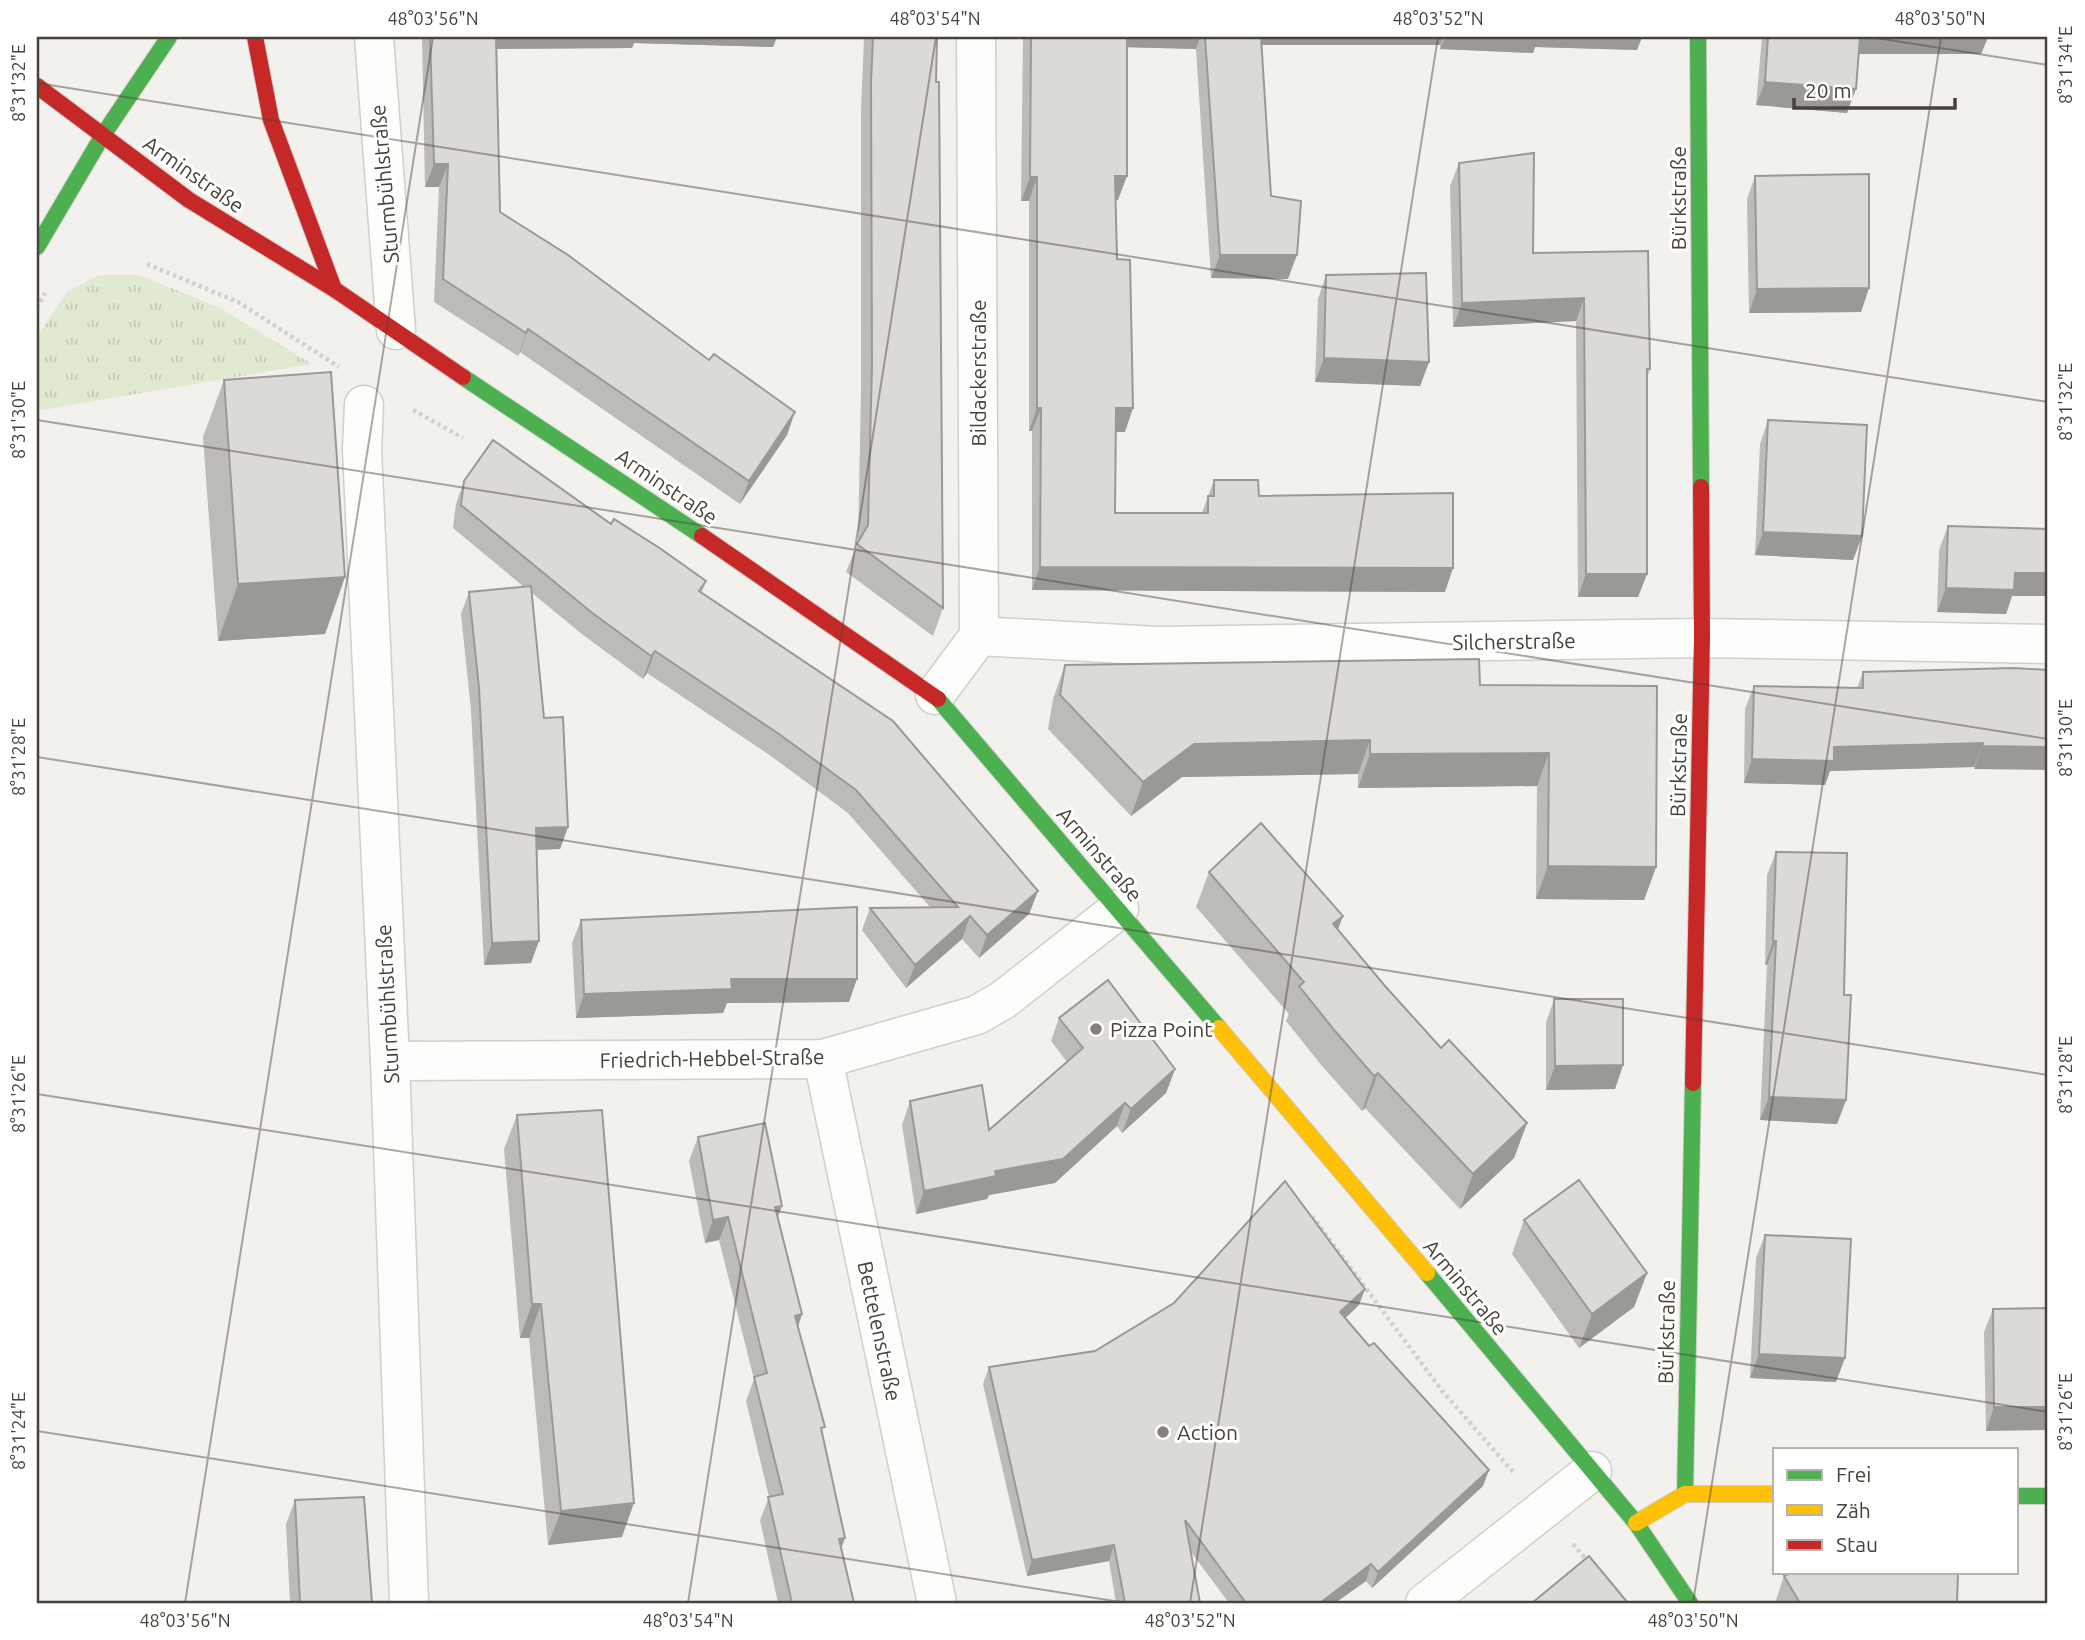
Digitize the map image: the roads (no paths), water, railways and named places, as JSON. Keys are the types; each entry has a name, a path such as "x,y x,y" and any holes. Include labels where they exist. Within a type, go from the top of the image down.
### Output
{"street":[{"path":"37,247 103,135 169,37"},
{"path":"255,37 271,120 334,289"},
{"name":"Sturmbühlstraße","path":"374,37 396,330"},
{"name":"Bildackerstraße","path":"976,37 979,636"},
{"name":"Bürkstraße","path":"1685,1493 1702,638 1698,37"},
{"name":"Arminstraße","path":"37,86 189,200 334,289 484,391 550,431 934,695 1119,909 1636,1523 1689,1603"},
{"name":"Sturmbühlstraße","path":"356,389 362,450 390,1061 409,1603"},
{"path":"934,695 979,636"},
{"name":"Silcherstraße","path":"979,636 1157,646 1702,638 2048,644"},
{"name":"Friedrich-Hebbel-Straße","path":"390,1061 824,1059 977,1015 1003,1000 1119,909"},
{"name":"Bettelenstraße","path":"824,1059 937,1603"},
{"path":"1425,1603 1592,1471"},
{"path":"1636,1523 1685,1493 1773,1494"},
{"path":"2018,1496 2048,1496"}],"place":[{"name":"Pizza Point","path":"1096,1029"},
{"name":"Action","path":"1163,1432"}]}
